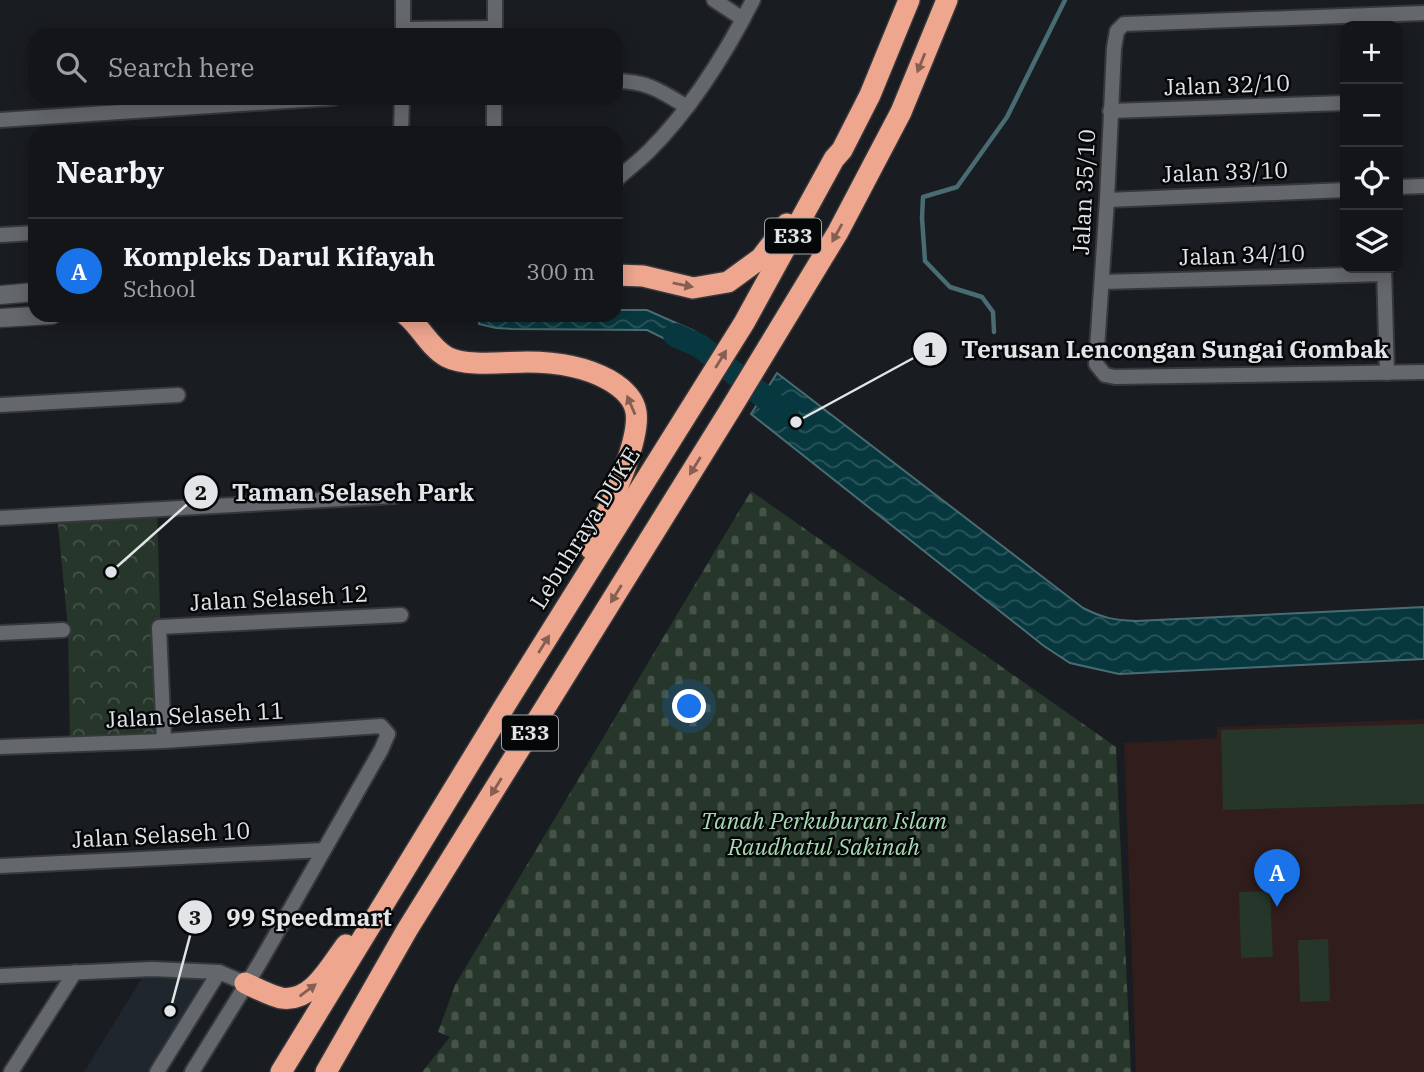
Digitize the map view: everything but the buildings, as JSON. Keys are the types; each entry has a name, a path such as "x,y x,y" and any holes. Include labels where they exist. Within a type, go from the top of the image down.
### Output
{"highway":[{"name":"Lebuhraya DUKE","path":"281,1072 744,323 834,159 842,150 870,95 909,0"},
{"name":"E33","path":"326,1072 407,930 838,232 901,112 947,0"},
{"path":"623,275 643,276 693,288 728,282 761,258 834,159"},
{"path":"416,322 439,352 449,358 466,362 545,362 585,369 617,385 633,402 636,425 633,444 567,606"},
{"path":"245,983 282,998 298,997 312,990 404,871"}],"street":[{"path":"403,0 403,28"},
{"path":"495,0 495,28"},
{"path":"714,0 743,19"},
{"path":"623,174 649,151 687,107 753,0"},
{"path":"1375,20 1424,13"},
{"name":"Jalan 35/10","path":"1375,20 1124,24 1117,31 1096,365 1105,375 1115,377 1387,373"},
{"path":"623,81 636,81 656,87 687,107"},
{"name":"Jalan 32/10","path":"1110,111 1340,103"},
{"path":"0,120 227,105"},
{"path":"401,126 402,105"},
{"path":"494,126 495,105"},
{"path":"1403,187 1424,186"},
{"name":"Jalan 33/10","path":"1107,200 1340,190"},
{"path":"0,235 28,233"},
{"name":"Jalan 34/10","path":"1102,282 1340,273"},
{"path":"1384,273 1387,373 1424,372"},
{"path":"0,295 28,293"},
{"path":"0,318 28,316"},
{"path":"0,405 178,395"},
{"path":"0,518 395,496"},
{"name":"Jalan Selaseh 12","path":"164,741 159,627 401,615"},
{"path":"0,633 63,630"},
{"name":"Jalan Selaseh 11","path":"0,747 164,741 381,726 387,734 381,750 324,850"},
{"path":"192,1072 259,964 324,850"},
{"name":"Jalan Selaseh 10","path":"0,866 324,850"},
{"path":"0,976 152,969 219,972 245,983"},
{"path":"11,1072 75,972"},
{"path":"157,1072 219,972"}],"shaded area":[{"path":"1424,719 1424,1072 1136,1072 1124,743 1217,738 1217,727"},
{"path":"142,978 204,979 147,1072 84,1072"}],"green space":[{"name":"Tanah Perkuburan Islam Raudhatul Sakinah","path":"751,491 1116,747 1131,1072 422,1072 450,1037 438,1032 455,985"},
{"path":"157,510 164,741 70,744 68,628 57,515"},
{"path":"1424,724 1424,804 1223,810 1221,730"},
{"path":"1270,891 1273,957 1241,958 1239,892"},
{"path":"1328,939 1330,1001 1300,1002 1298,940"}],"water":[{"path":"623,310 647,310 710,341 700,356 647,330 513,329 479,324 623,322"},
{"path":"777,373 1083,608 1108,618 1136,621 1424,607 1424,659 1119,674 1070,663 1044,646 751,414"}],"waterway":[{"path":"994,332 993,312 982,297 950,287 925,261 923,197 957,187 1007,117 1065,0"},
{"path":"675,335 700,346 787,415"}],"place":[{"name":"Terusan Lencongan Sungai Gombak","path":"796,422"},
{"name":"Taman Selaseh Park","path":"111,572"},
{"name":"Kompleks Darul Kifayah","path":"1277,907"},
{"name":"99 Speedmart","path":"170,1011"}]}
